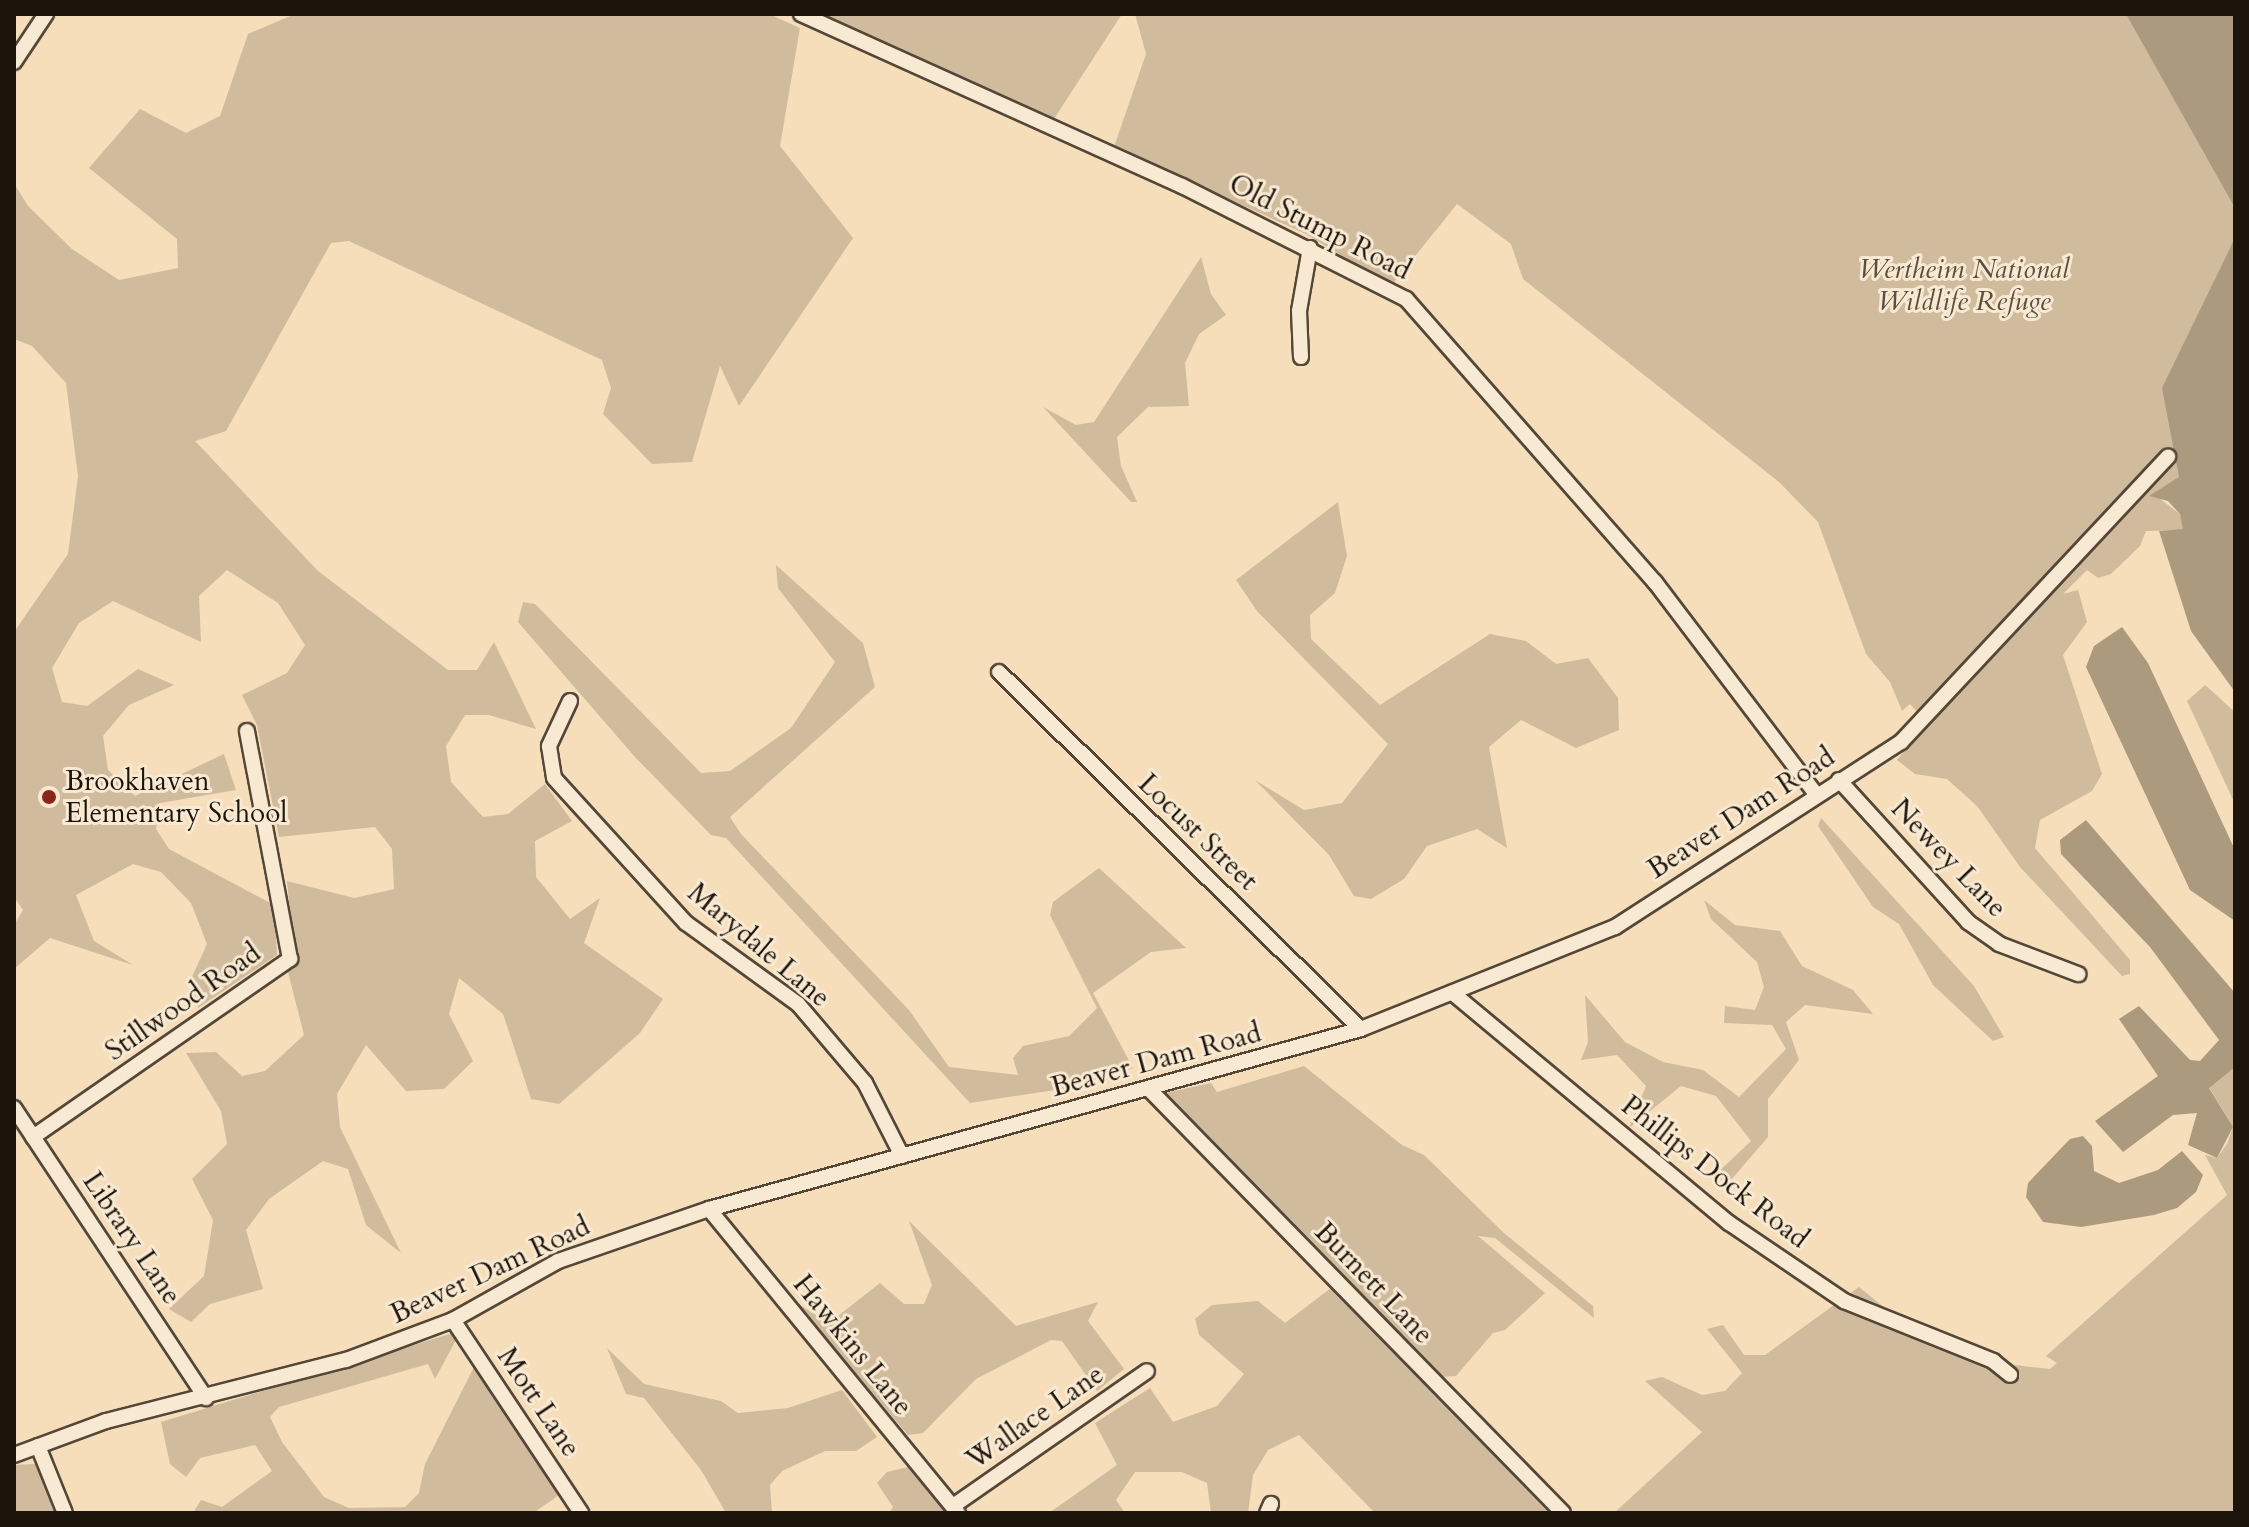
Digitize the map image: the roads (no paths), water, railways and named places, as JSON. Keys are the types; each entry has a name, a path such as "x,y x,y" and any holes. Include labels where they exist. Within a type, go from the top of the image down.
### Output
{"street":[{"path":"14,62 46,14"},
{"name":"Old Stump Road","path":"801,14 1310,248 1406,299 1655,582 1816,794"},
{"path":"1301,357 1299,311 1310,248"},
{"name":"Beaver Dam Road","path":"14,1455 106,1421 346,1360 453,1320 558,1261 709,1209 1361,1029 1615,927 1816,794 1901,742 2168,457"},
{"name":"Locust Street","path":"999,672 1361,1029"},
{"name":"Marydale Lane","path":"570,701 549,746 554,778 686,923 798,1004 865,1083 902,1156"},
{"name":"Stillwood Road","path":"33,1137 290,959 247,731"},
{"name":"Newey Lane","path":"1839,780 1968,922 1999,944 2078,974"},
{"name":"Phillips Dock Road","path":"1454,994 1729,1223 1844,1301 1993,1361 2010,1375"},
{"name":"Burnett Lane","path":"1148,1088 1563,1513"},
{"name":"Library Lane","path":"14,1108 206,1398"},
{"name":"Hawkins Lane","path":"709,1209 956,1510"},
{"name":"Mott Lane","path":"453,1320 581,1513"},
{"name":"Wallace Lane","path":"956,1510 1147,1371"},
{"path":"38,1446 65,1513"}],"place":[{"name":"Brookhaven Elementary School","path":"49,797"}],"park label":[{"name":"Wertheim National Wildlife Refuge","path":"1964,285"}]}
